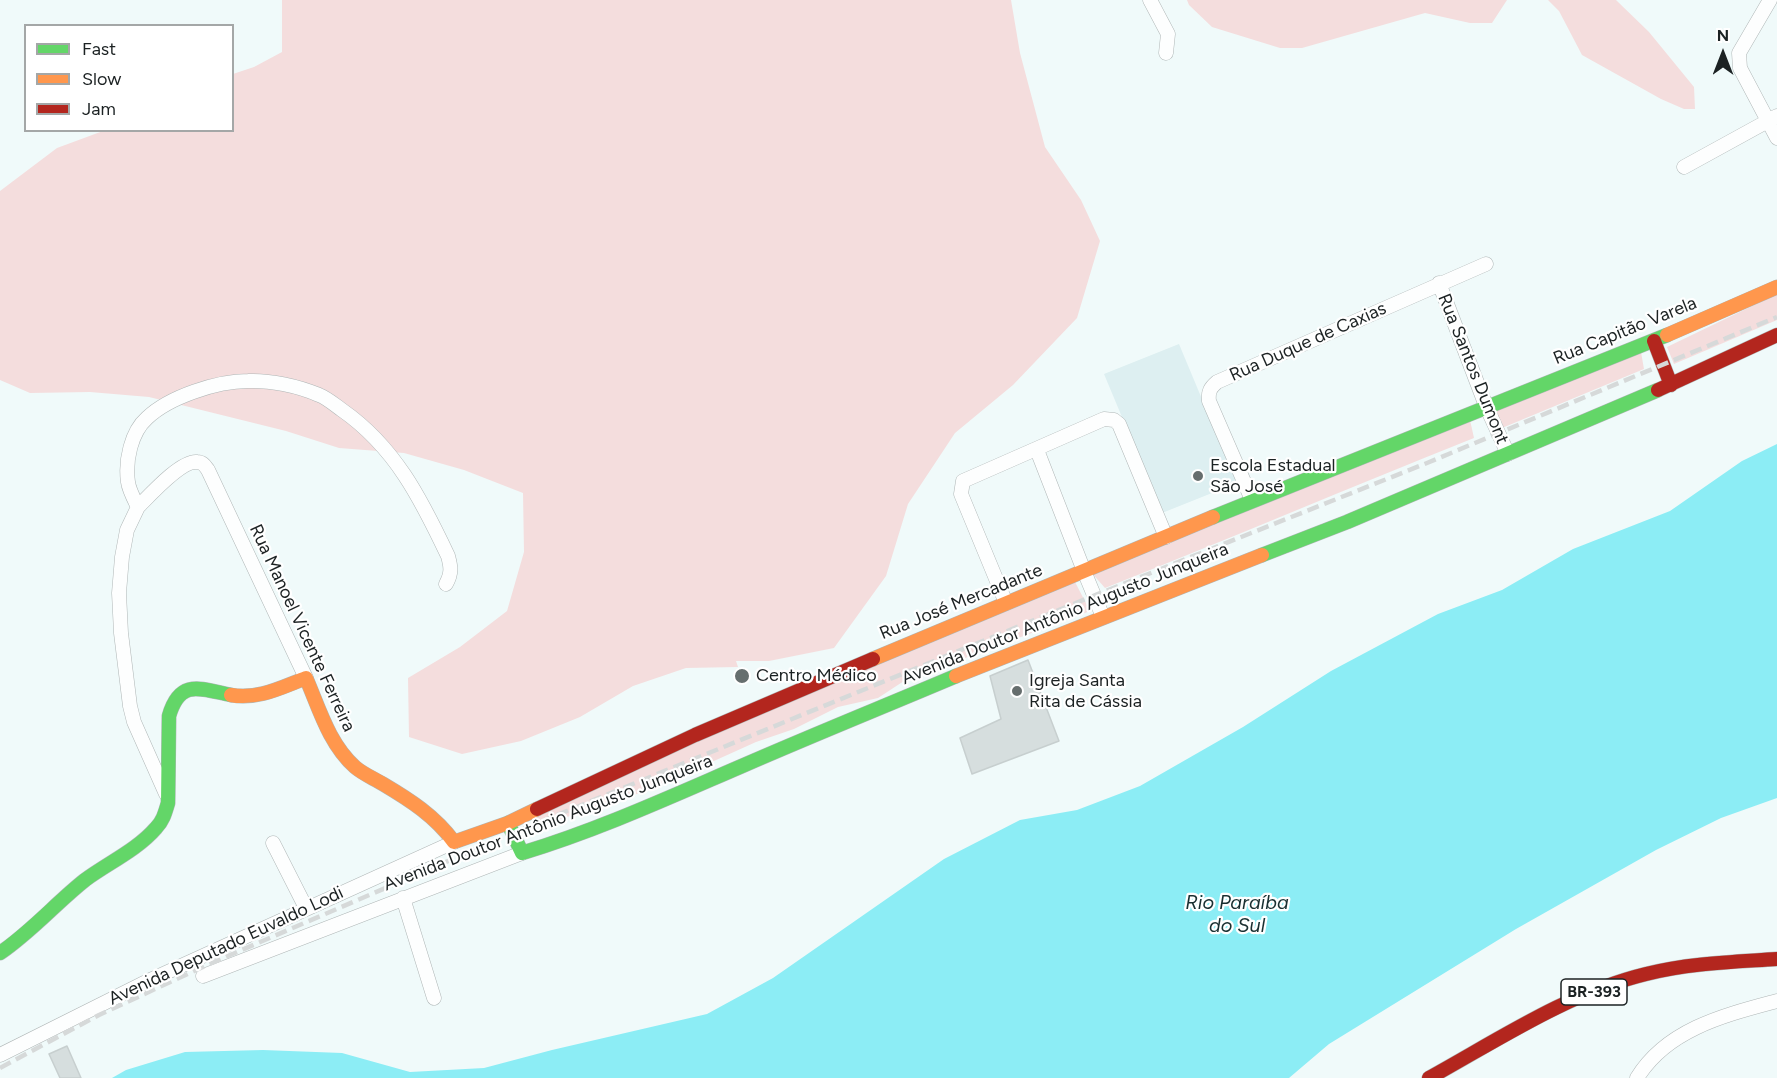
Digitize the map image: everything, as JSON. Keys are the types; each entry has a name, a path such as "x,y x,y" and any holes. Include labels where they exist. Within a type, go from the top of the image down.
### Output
{"main road":[{"name":"Rua Capitão Varela","path":"1486,406 1654,341 1777,287"},
{"name":"Avenida Doutor Antônio Augusto Junqueira","path":"522,853 558,842 642,809 827,729 1103,617 1347,522 1671,385 1777,334"},
{"path":"1654,341 1671,385"},
{"name":"Rua José Mercadante","path":"454,842 508,823 576,789 695,735 1006,603 1252,500 1486,406"},
{"path":"0,953 82,883 159,826 169,802 170,751 167,725 170,709 177,696 199,687 249,698 306,678"},
{"name":"Rua Manoel Vicente Ferreira","path":"306,678 341,752 354,767 429,814 441,824 454,842"},
{"path":"508,823 522,853"},
{"name":"BR-393","path":"1429,1078 1545,1015 1605,987 1644,974 1688,965 1777,959"}],"street":[{"path":"1150,0 1167,34 1166,53"},
{"path":"1770,0 1739,53 1740,68 1772,119 1777,138"},
{"path":"1684,167 1772,119"},
{"name":"Rua Duque de Caxias","path":"1252,500 1209,401 1208,393 1211,387 1217,382 1486,264"},
{"name":"Rua Santos Dumont","path":"1439,284 1486,406 1508,454"},
{"path":"169,802 134,722 127,687 121,633 119,593 122,557 127,530 138,507 128,483 128,466 131,443 146,418 189,393 212,386 248,381 284,385 320,395 349,415 374,437 409,479 448,556 451,568 446,584"},
{"path":"1006,603 961,494 962,483 965,478 1037,450 1104,419 1114,420 1119,424 1166,537"},
{"path":"1037,450 1103,617"},
{"name":"Rua Manoel Vicente Ferreira","path":"138,507 169,477 190,463 197,461 202,463 208,470 306,678"},
{"name":"Avenida Deputado Euvaldo Lodi","path":"0,1055 140,985 454,842"},
{"path":"273,843 306,908"},
{"name":"Avenida Doutor Antônio Augusto Junqueira","path":"202,976 522,853"},
{"path":"403,898 434,998"},
{"path":"1637,1078 1642,1069 1664,1048 1686,1032 1714,1020 1777,1001"}],"shaded area":[{"path":"282,0 1011,0 1020,53 1045,147 1081,200 1100,241 1077,318 1013,385 955,433 908,504 886,576 834,648 769,661 736,661 738,667 686,668 633,686 580,717 521,741 462,754 409,737 408,678 460,647 507,611 524,552 523,493 464,470 404,453 339,448 286,431 149,397 90,392 30,393 0,380 0,191 57,148 100,132 234,132 234,74 254,67 282,52"},
{"path":"1187,0 1507,0 1492,23 1470,23 1425,13 1302,48 1280,48 1212,27 1189,5"},
{"path":"1548,0 1616,0 1649,32 1694,87 1695,109 1684,109 1661,99 1582,55 1559,11"},
{"path":"1777,294 1777,320 1674,364 1667,347"},
{"path":"1179,344 1237,483 1162,513 1104,374"},
{"path":"1641,352 1644,369 1502,428 1491,408"},
{"path":"1470,420 1474,438 1105,588 1090,571"},
{"path":"1074,580 1090,611 904,681 878,698 838,707 794,729 756,742 652,789 543,825 530,812"}],"water":[{"name":"Rio Paraíba do Sul","path":"1777,444 1777,798 1721,818 1656,850 1516,929 1329,1044 1289,1078 112,1078 126,1070 185,1052 263,1050 342,1053 410,1072 484,1068 707,1014 773,978 944,859 1020,820 1077,810 1140,786 1243,727 1331,671 1438,614 1502,590 1573,549 1670,511 1742,461"}],"building":[{"path":"1028,660 1059,741 972,774 960,738 1001,719 990,676"},
{"path":"67,1046 81,1078 60,1078 49,1054"}],"railway":[{"path":"0,1068 99,1015 207,965 513,833 1093,596 1427,463 1777,317"}],"traffic: fast":[{"path":"1213,517 1667,335"},
{"path":"1262,555 1347,522 1658,390"},
{"path":"508,823 522,853 550,844 634,812 956,676"},
{"path":"0,953 85,880 140,843 160,823 168,803 169,716 179,696 193,689 231,695"}],"traffic: slow":[{"path":"1667,335 1777,287"},
{"path":"873,659 1213,517"},
{"path":"956,676 1262,555"},
{"path":"231,695 260,694 306,678 331,737 346,758 361,772 422,809 454,842 508,823 537,809"}],"traffic: jam":[{"path":"1658,390 1777,335"},
{"path":"1654,341 1671,385"},
{"path":"537,809 695,735 873,659"},
{"path":"1429,1078 1561,1005 1617,982 1678,967 1777,959"}],"place":[{"name":"Escola Estadual São José","path":"1198,476"},
{"name":"Centro Médico","path":"742,676"},
{"name":"Igreja Santa Rita de Cássia","path":"1017,691"}]}
